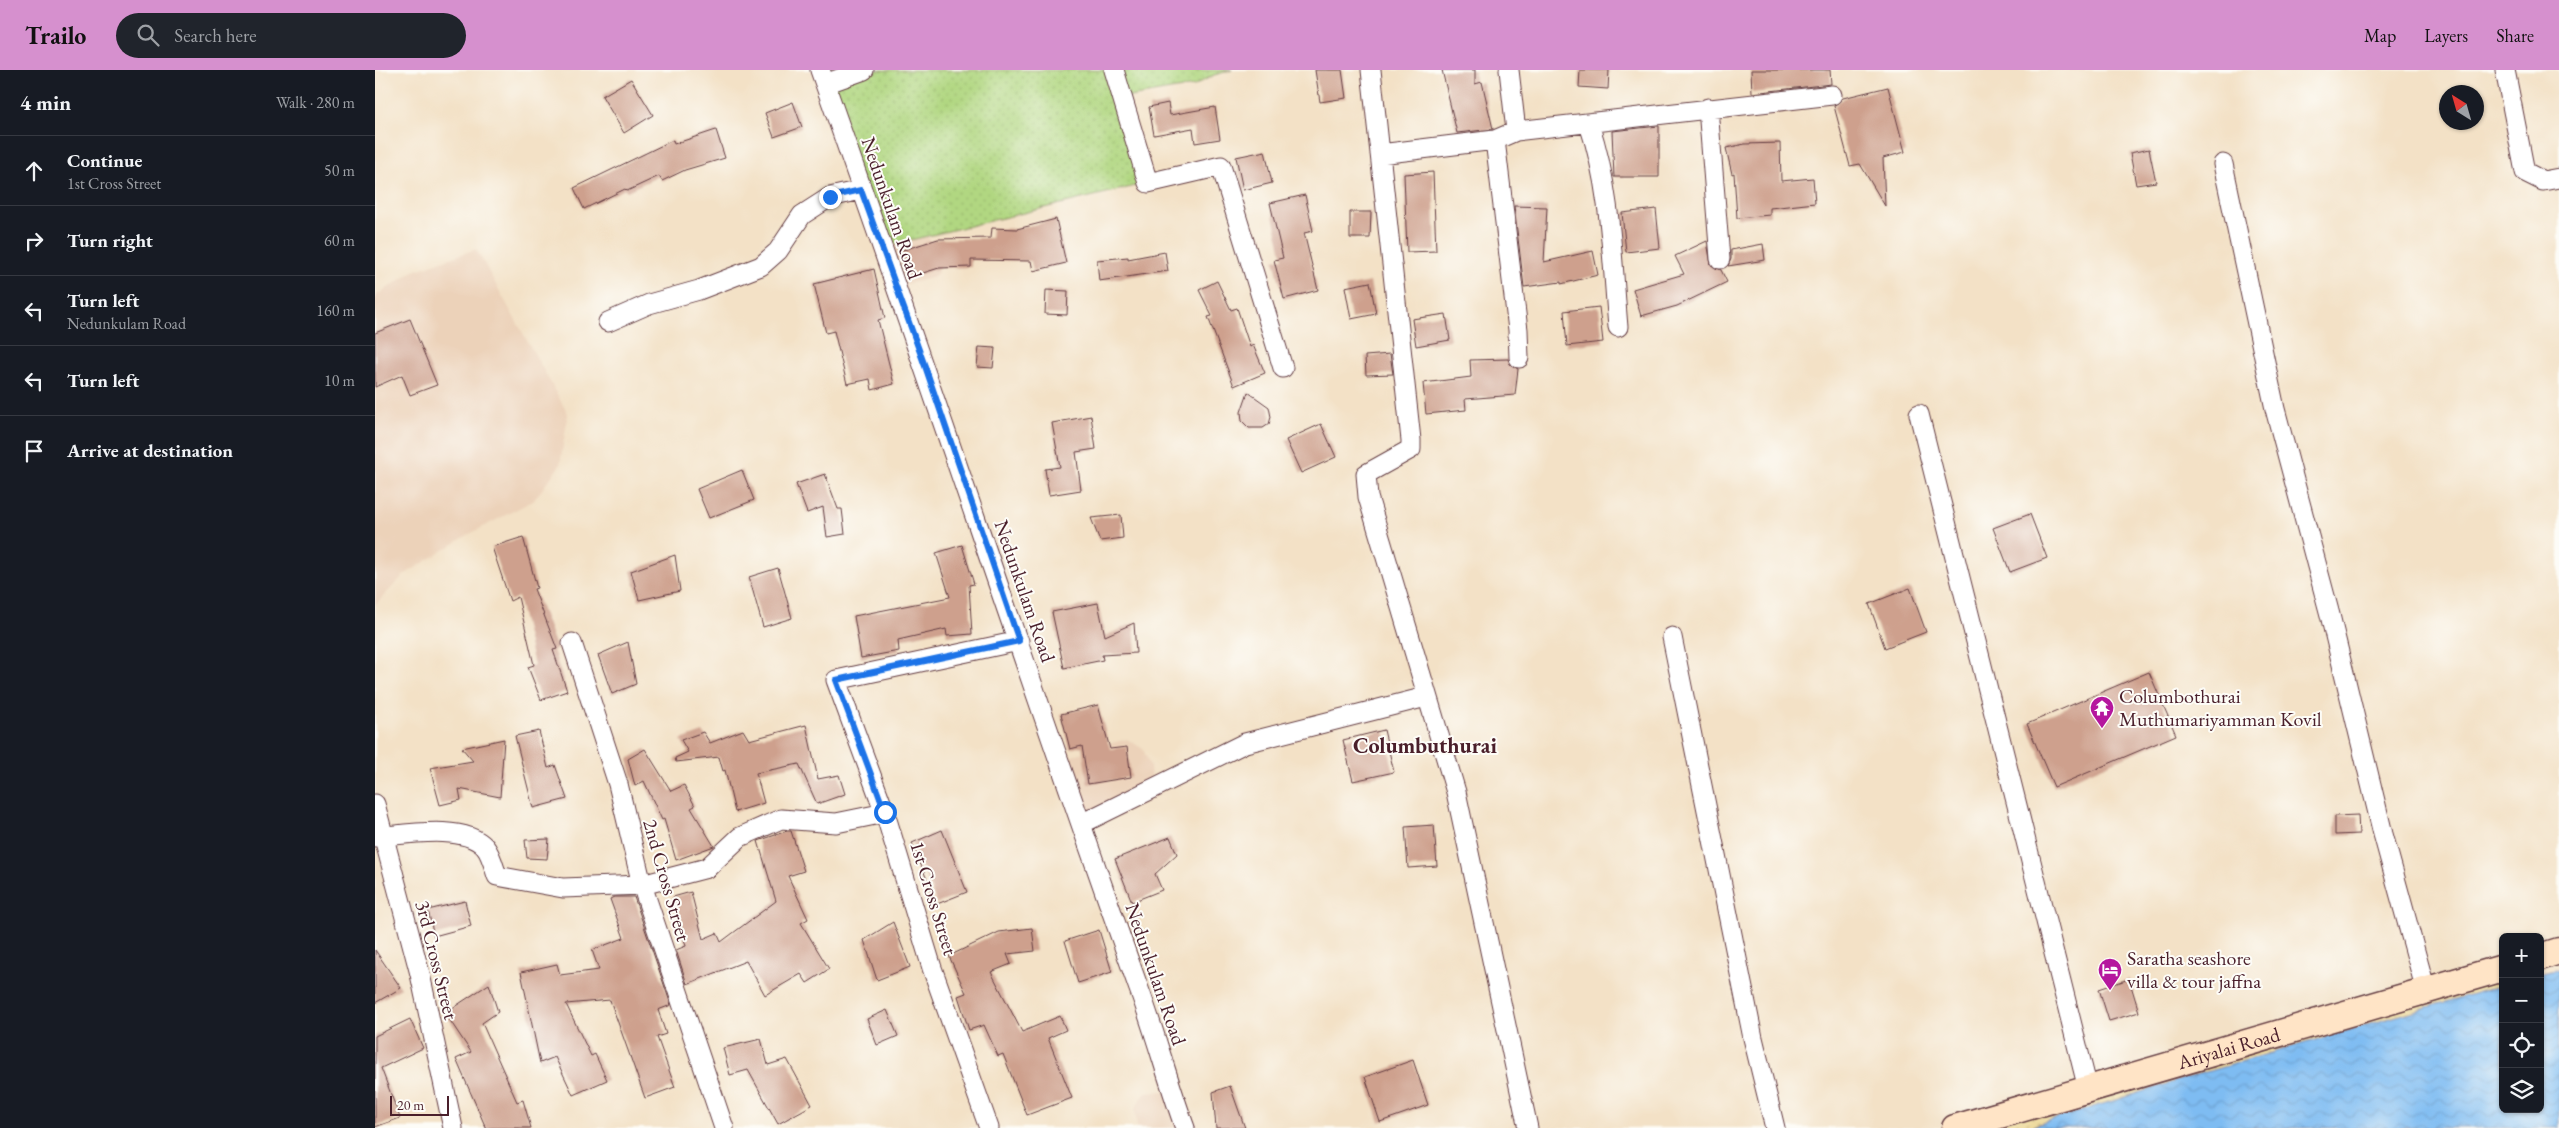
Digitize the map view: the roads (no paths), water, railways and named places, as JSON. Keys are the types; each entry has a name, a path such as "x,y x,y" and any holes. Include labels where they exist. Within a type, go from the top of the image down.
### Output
{"street":[{"path":"822,77 864,70"},
{"path":"1114,70 1148,183 1221,166 1283,368"},
{"path":"1371,70 1411,449 1366,474 1368,497 1426,697 1456,792 1528,1128"},
{"path":"1509,70 1516,131"},
{"path":"2505,70 2525,172 2543,181 2559,178"},
{"name":"Nedunkulam Road","path":"822,77 926,369 1185,1128"},
{"path":"1380,154 1495,140 1516,131 1833,95"},
{"path":"1707,108 1720,259"},
{"path":"1589,124 1599,152 1609,213 1618,327"},
{"path":"1495,140 1518,330 1519,358"},
{"path":"2223,164 2275,409 2381,825 2426,991"},
{"path":"608,322 649,304 699,290 761,266 778,251 802,215 830,197 861,190"},
{"path":"1919,414 2088,1089"},
{"path":"1672,637 1753,1038 1775,1128"},
{"name":"1st Cross Street","path":"989,1128 932,968 885,812 836,680 1019,641"},
{"name":"2nd Cross Street","path":"572,643 617,784 642,885 723,1128"},
{"path":"1081,824 1245,742 1426,697"},
{"name":"3rd Cross Street","path":"375,804 379,837 420,974 453,1128"},
{"path":"379,837 421,831 475,838 486,848 497,876 516,880 563,888 642,885 707,868 740,837 781,820 836,822 885,812"},
{"path":"2544,956 2559,951"},
{"name":"Ariyalai Road","path":"1955,1128 2499,969"}],"water":[{"path":"2559,969 2559,1128 2026,1128 2192,1076 2499,986 2499,1113 2544,1113 2544,973"}],"place":[{"name":"Columbothurai Muthumariyamman Kovil","path":"2102,729"},
{"name":"Saratha seashore villa & tour jaffna","path":"2110,991"}],"district":[{"name":"Columbuthurai","path":"1425,745"}]}
